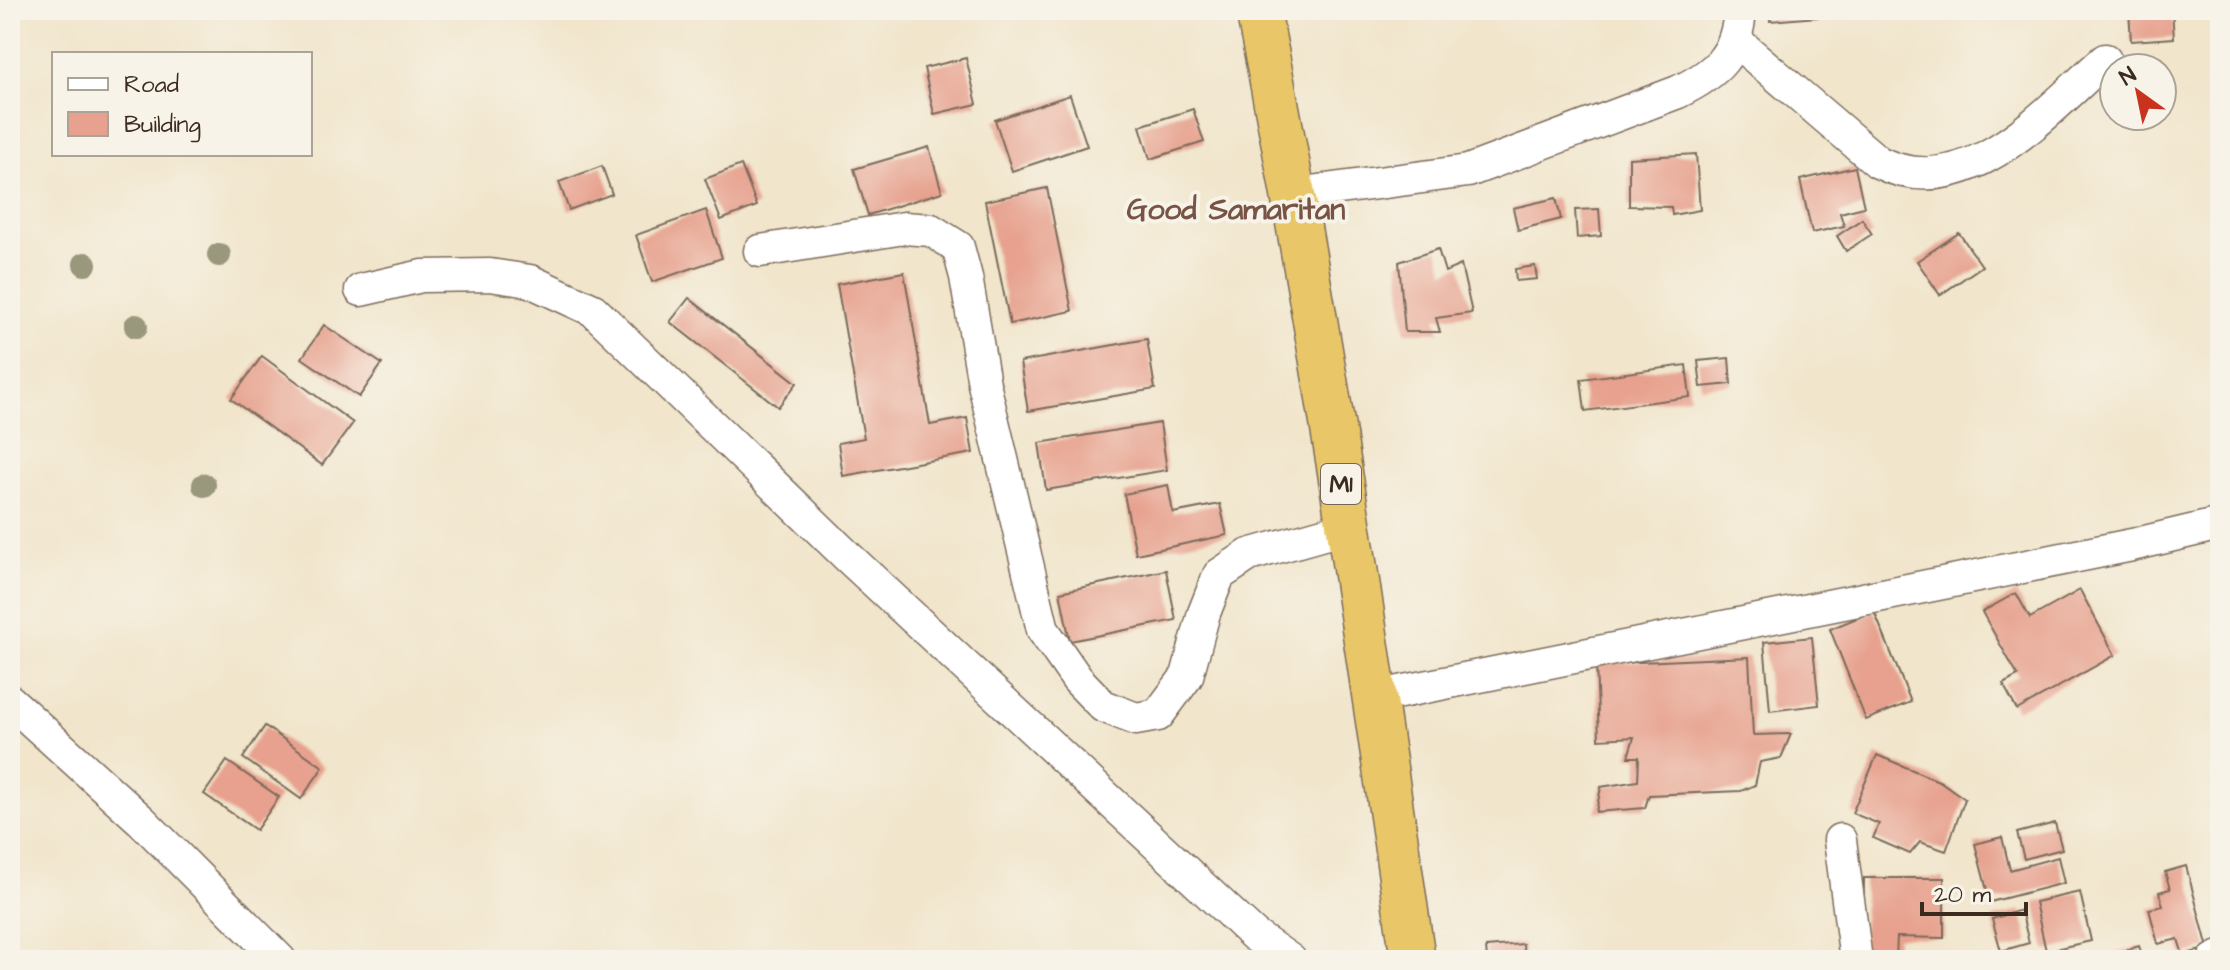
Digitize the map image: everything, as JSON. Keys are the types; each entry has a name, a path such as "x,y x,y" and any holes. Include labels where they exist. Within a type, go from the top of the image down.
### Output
{"highway":[{"name":"M1","path":"1258,10 1295,194 1375,697 1413,960"}],"street":[{"path":"1295,194 1468,171 1704,79 1738,26 1878,162 1897,171 1932,173 1966,167 2003,149 2098,66"},
{"path":"760,251 904,228 931,230 958,247 984,384 1043,630 1077,679 1103,706 1136,719 1158,715 1187,676 1204,613 1219,575 1249,555 1348,527"},
{"path":"361,290 422,276 490,275 530,281 593,310 883,589 1248,930 1290,960"},
{"path":"1375,697 2117,548 2220,524"},
{"path":"10,701 142,821 280,960"},
{"path":"1840,840 1856,960"},
{"path":"2214,960 2220,957"}],"building":[{"path":"1771,10 1828,10 1829,16 1770,21"},
{"path":"2129,10 2172,10 2174,38 2131,41"},
{"path":"966,58 977,104 934,114 924,68"},
{"path":"1070,95 1087,146 1012,171 995,120"},
{"path":"1193,109 1204,142 1150,159 1140,126"},
{"path":"929,147 942,192 868,215 854,169"},
{"path":"1696,154 1700,210 1672,215 1671,207 1629,206 1629,158"},
{"path":"741,165 757,206 721,220 705,179"},
{"path":"602,166 612,194 569,210 559,182"},
{"path":"1855,167 1864,207 1840,213 1844,226 1812,233 1800,180"},
{"path":"1047,188 1072,311 1010,324 985,201"},
{"path":"1556,198 1561,219 1518,230 1513,208"},
{"path":"1599,209 1601,236 1577,238 1575,210"},
{"path":"706,210 722,258 652,282 636,235"},
{"path":"1862,219 1872,234 1846,251 1837,236"},
{"path":"1959,233 1982,266 1940,295 1917,261"},
{"path":"1438,249 1445,272 1461,265 1472,313 1436,318 1440,332 1405,332 1399,262"},
{"path":"1535,266 1537,279 1516,281 1515,269"},
{"path":"904,272 930,425 967,418 973,453 843,476 838,443 864,438 837,284"},
{"path":"689,298 797,383 778,407 670,322"},
{"path":"324,325 382,364 359,397 302,358"},
{"path":"1147,339 1155,389 1028,411 1020,362"},
{"path":"262,356 353,423 322,465 231,399"},
{"path":"1729,358 1731,384 1701,387 1698,361"},
{"path":"1686,365 1690,397 1585,411 1581,379"},
{"path":"1160,423 1167,470 1046,490 1039,443"},
{"path":"1168,485 1173,513 1220,504 1227,535 1136,554 1124,494"},
{"path":"1166,570 1176,620 1070,641 1060,592"},
{"path":"2080,590 2115,655 2017,710 2003,684 2018,676 1982,612 2016,593 2030,618"},
{"path":"1874,611 1911,702 1866,720 1830,629"},
{"path":"1812,637 1819,705 1770,711 1764,642"},
{"path":"1749,657 1753,735 1791,734 1781,758 1760,762 1755,785 1741,791 1649,795 1645,808 1596,812 1601,787 1638,781 1639,757 1628,757 1634,737 1599,739 1596,664"},
{"path":"265,726 323,767 301,799 243,758"},
{"path":"1877,755 1941,782 1965,799 1946,851 1920,842 1910,854 1873,838 1879,824 1852,813"},
{"path":"227,761 279,797 256,830 204,794"},
{"path":"2055,823 2062,849 2024,859 2017,833"},
{"path":"2002,837 2010,870 2058,857 2064,883 1990,902 1975,844"},
{"path":"2186,866 2208,948 2183,955 2178,939 2158,944 2149,909 2163,906 2159,892 2170,889 2165,872"},
{"path":"1864,878 1944,878 1944,938 1897,937 1896,958 1863,959"},
{"path":"2080,892 2091,941 2046,951 2035,902"},
{"path":"2021,910 2029,943 2001,951 1992,919"},
{"path":"1523,944 1524,958 1487,960 1486,947"},
{"path":"2139,946 2144,960 2109,960 2108,956"}],"district":[{"name":"Good Samaritan","path":"1236,209"}]}
